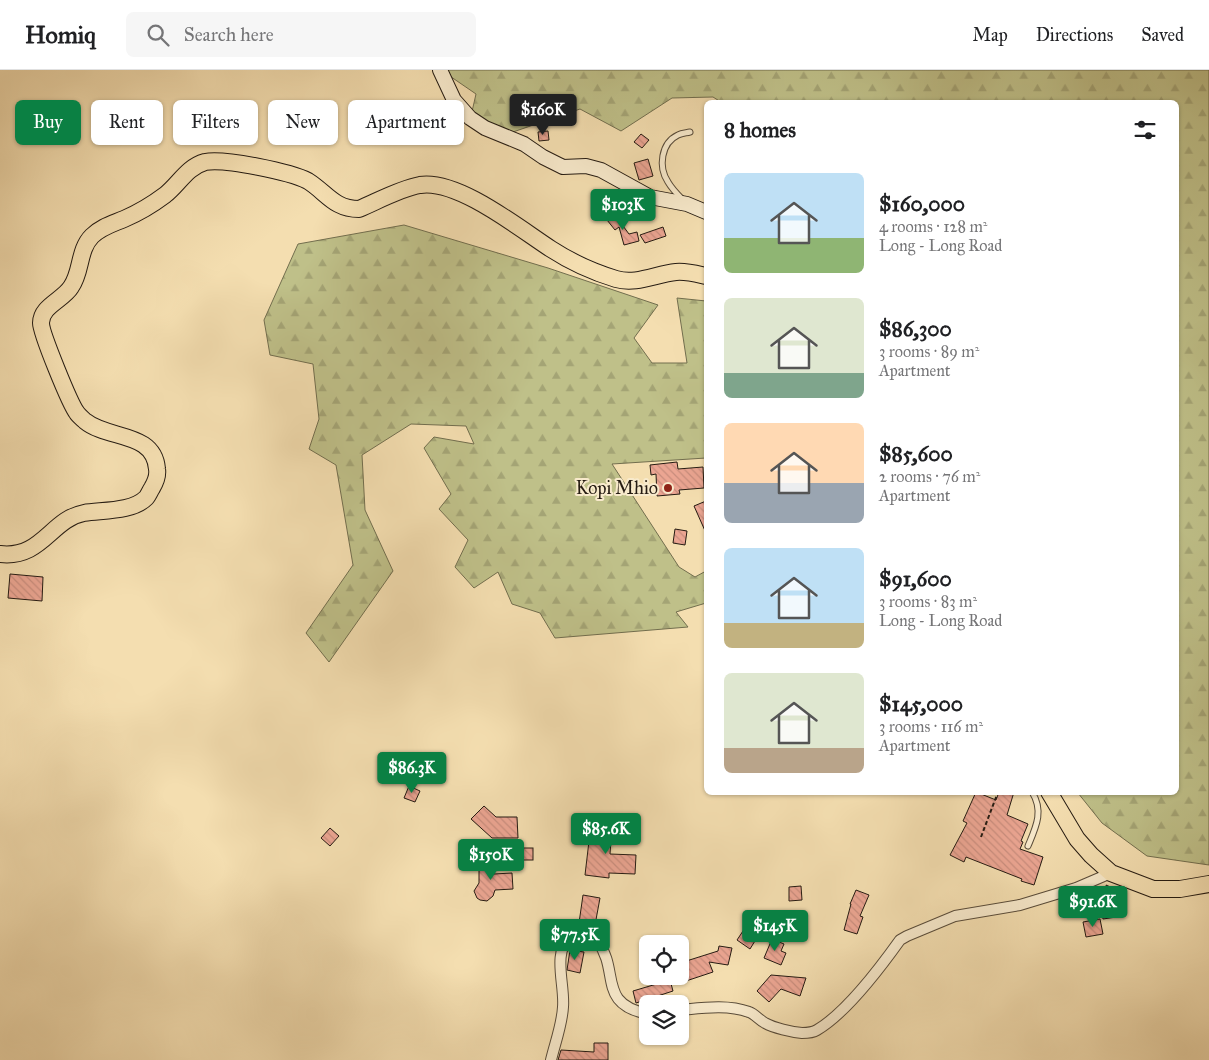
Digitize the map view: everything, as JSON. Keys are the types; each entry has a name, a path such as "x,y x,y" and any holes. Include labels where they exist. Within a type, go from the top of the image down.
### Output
{"main road":[{"path":"0,554 10,555 26,550 41,542 60,524 81,514 128,508 145,499 155,484 158,471 155,458 149,448 137,441 87,423 76,413 46,340 41,323 45,310 72,287 84,246 93,235 109,224 137,213 166,194 191,169 205,162 220,161 286,173 308,182 337,204 351,209 359,209 412,187 421,185 434,186 458,192 491,208 552,250 602,275 619,280 633,281 677,272 704,276"},
{"path":"1050,795 1077,839 1091,856 1111,873 1153,889 1180,889 1209,884"}],"street":[{"path":"440,70 454,100 470,118 485,128 524,144 543,158 563,167 586,166 601,170 650,197 687,204 704,211"},
{"path":"689,1009 727,1007 749,1012 765,1023 786,1030 800,1033 816,1031 836,1016 900,940 907,936 955,916 1020,905 1076,888 1111,873"},
{"path":"551,1060 563,1006 560,972 562,946 570,936 589,934 593,937 604,953 614,993 625,1006 639,1012"}],"lane":[{"path":"687,204 667,182 663,171 663,153 666,144 678,135 690,132"},
{"path":"1028,846 1036,828 1039,809 1038,801 1034,795"}],"path":[{"path":"981,837 997,795"}],"green space":[{"path":"441,70 1209,70 1209,865 1147,856 1102,823 1080,795 1179,795 1179,100 718,100 713,97 672,98 621,131 580,109 510,133 471,116 476,94"},
{"path":"404,225 548,268 658,305 634,338 652,363 687,363 677,298 704,301 704,458 612,464 679,567 695,577 704,572 704,604 676,612 688,627 555,638 540,613 512,604 498,572 474,588 455,567 468,540 439,509 451,494 424,448 434,437 474,444 466,426 411,424 362,455 365,510 393,571 329,662 306,633 353,565 336,465 309,449 319,419 313,364 270,355 264,320 298,244"}],"building":[{"path":"548,131 549,140 539,141 538,132"},
{"path":"641,134 649,140 642,148 634,142"},
{"path":"648,159 653,176 639,180 634,163"},
{"path":"615,215 629,234 637,232 639,241 624,245 619,227 615,230 607,220"},
{"path":"663,227 666,236 645,243 640,235"},
{"path":"677,462 678,469 703,467 704,488 679,490 680,494 657,496 656,474 651,475 650,465"},
{"path":"704,502 704,528 694,506"},
{"path":"675,529 687,531 685,545 673,543"},
{"path":"10,574 43,577 42,601 8,598"},
{"path":"409,786 420,791 415,802 404,798"},
{"path":"975,795 984,795 996,800 998,795 1013,795 1007,815 1028,824 1020,849 1043,857 1034,885 966,857 964,862 950,855 967,823 963,821"},
{"path":"484,806 496,817 517,817 518,838 492,838 471,819"},
{"path":"588,825 612,827 610,854 636,855 635,874 609,873 609,878 585,875 589,841 587,841"},
{"path":"330,828 339,836 330,846 321,838"},
{"path":"522,848 533,848 533,860 522,860"},
{"path":"479,859 494,859 494,874 512,873 513,889 495,890 493,896 487,901 477,898 474,891 479,883"},
{"path":"1106,885 1119,891 1123,916 1103,919 1098,890 1107,889"},
{"path":"801,886 802,900 789,901 789,887"},
{"path":"856,890 869,895 860,916 863,917 857,934 844,930 850,904"},
{"path":"583,895 600,898 595,925 579,923"},
{"path":"1100,919 1103,934 1086,937 1083,922"},
{"path":"745,928 758,936 750,949 737,940"},
{"path":"772,939 784,944 781,951 786,953 781,965 764,958"},
{"path":"719,946 732,948 728,965 709,962 713,972 689,980 689,960 718,951"},
{"path":"570,950 584,952 580,973 567,970"},
{"path":"771,975 806,978 800,996 781,989 769,1002 757,991"},
{"path":"653,985 671,985 673,991 661,995 639,995 639,1002 636,1003 633,991"},
{"path":"594,1043 608,1043 608,1060 558,1060 561,1050 594,1052"}],"place":[{"name":"Kopi Mhio","path":"668,488"}]}
